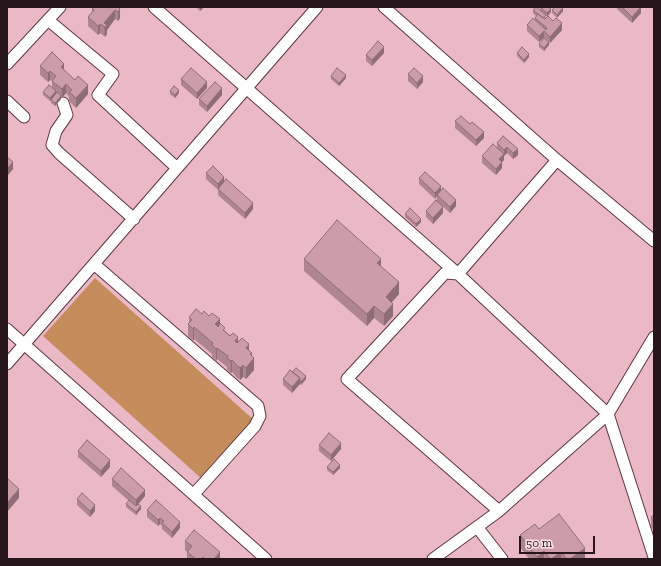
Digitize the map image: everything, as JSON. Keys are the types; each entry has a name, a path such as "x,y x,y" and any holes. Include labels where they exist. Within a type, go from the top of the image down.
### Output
{"street":[{"path":"7,64 60,7"},
{"path":"154,7 458,274 608,414 654,557"},
{"path":"7,364 317,7"},
{"path":"384,7 558,160 654,241"},
{"path":"48,20 113,74 98,95 177,168"},
{"path":"7,101 24,117"},
{"path":"63,104 67,115 56,131 52,145 59,153 134,219"},
{"path":"458,274 558,160"},
{"path":"94,264 258,406 260,416 255,426 194,494"},
{"path":"458,274 445,273 347,379 499,511"},
{"path":"7,329 266,559"},
{"path":"433,559 499,511 608,414 654,337"},
{"path":"478,527 502,559"}],"shaded area":[{"path":"95,278 254,420 202,479 43,336"}],"building":[{"path":"94,7 118,7 120,9 118,12 115,10 104,23 107,25 105,27 100,24 98,26 88,17 94,10 92,9"},
{"path":"536,7 546,15 543,18 533,10"},
{"path":"540,7 548,7 551,9 547,13"},
{"path":"555,7 563,8 557,15 552,10"},
{"path":"622,7 641,7 632,17"},
{"path":"538,14 545,19 548,16 553,21 556,18 562,23 550,37 544,31 539,36 527,25 533,18 546,30 547,28 535,18"},
{"path":"544,38 549,42 544,48 539,44"},
{"path":"378,41 384,47 372,60 366,55"},
{"path":"522,47 529,54 524,60 517,53"},
{"path":"52,52 64,64 61,67 75,80 78,76 88,85 76,98 69,92 72,90 66,84 62,89 52,81 56,76 50,71 48,73 40,66"},
{"path":"191,68 207,82 197,93 181,79"},
{"path":"337,68 346,75 339,83 331,76"},
{"path":"414,68 423,76 417,83 408,74"},
{"path":"215,82 222,88 207,106 199,99"},
{"path":"49,85 56,91 50,98 43,92"},
{"path":"174,86 179,90 175,95 170,91"},
{"path":"57,92 61,96 55,103 51,100"},
{"path":"461,116 470,124 472,122 484,132 476,140 455,121"},
{"path":"503,136 518,149 513,153 507,147 504,150 497,143"},
{"path":"493,144 504,154 499,159 502,162 496,169 482,156"},
{"path":"7,157 13,162 8,168 7,167"},
{"path":"213,166 224,177 218,184 206,173"},
{"path":"425,172 441,186 435,193 419,178"},
{"path":"226,179 253,203 245,213 218,189"},
{"path":"443,188 456,200 450,207 437,195"},
{"path":"436,200 443,207 433,218 426,211"},
{"path":"410,208 421,219 416,224 405,214"},
{"path":"337,220 381,259 377,263 399,282 386,297 393,304 384,314 374,306 367,314 304,259"},
{"path":"196,309 202,314 204,311 209,316 212,313 220,319 215,324 218,327 220,323 225,328 223,330 230,336 233,333 238,337 235,341 237,343 242,338 249,344 246,348 252,353 250,354 254,358 246,368 243,365 240,368 238,367 232,360 231,361 227,358 228,356 217,348 216,349 212,345 213,343 194,327 193,329 188,324 192,320 189,317"},
{"path":"296,368 306,376 301,382 300,378 292,372"},
{"path":"290,370 300,378 292,387 283,379"},
{"path":"329,433 341,443 331,455 319,445"},
{"path":"87,440 110,460 101,471 78,451"},
{"path":"334,459 340,465 333,472 327,467"},
{"path":"121,468 145,490 136,500 112,479"},
{"path":"7,478 19,489 7,503"},
{"path":"82,493 95,505 90,511 77,499"},
{"path":"129,500 136,506 138,504 141,506 136,512 126,504"},
{"path":"156,500 180,522 172,532 162,523 164,521 160,518 158,520 147,510"},
{"path":"559,514 585,548 570,559 567,559 561,552 551,559 544,551 537,557 520,535 535,524 539,529"},
{"path":"654,515 654,522 651,517"},
{"path":"194,530 220,552 214,559 205,559 203,557 201,559 196,559 187,552 192,546 185,541"}]}
